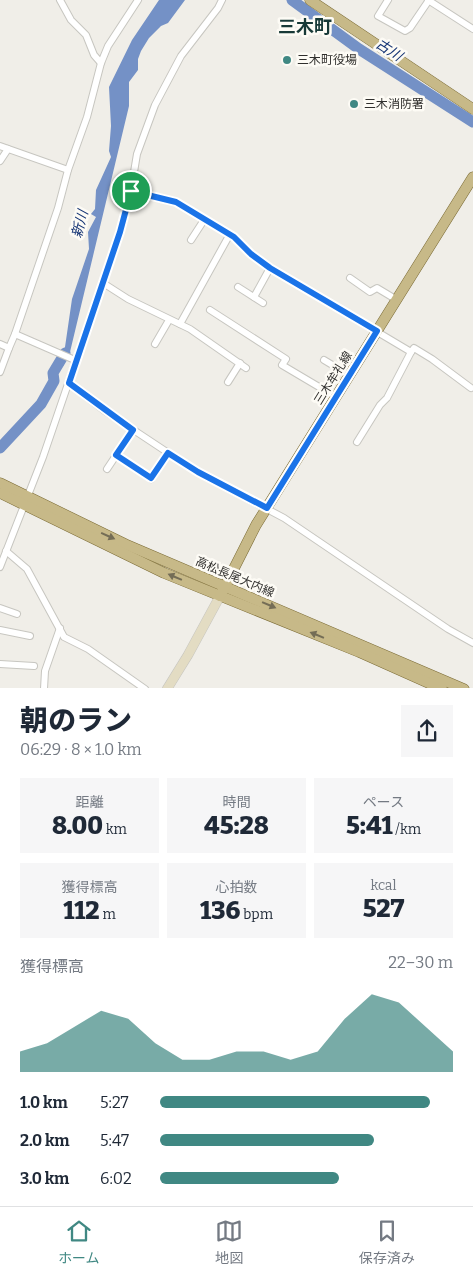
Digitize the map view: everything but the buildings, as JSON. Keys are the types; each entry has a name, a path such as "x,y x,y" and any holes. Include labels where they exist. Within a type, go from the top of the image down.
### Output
{"main road":[{"path":"310,0 473,108"},
{"name":"三木牟礼線","path":"222,591 267,508 473,177"},
{"name":"高松長尾大内線","path":"0,486 27,502 164,572 222,591 464,688"},
{"name":"高松長尾大内線","path":"222,591 442,688"}],"street":[{"path":"60,0 71,20 86,35 94,55 101,63"},
{"path":"1,369 16,334 58,208 68,170 87,117 101,63 108,46 138,0"},
{"path":"0,568 27,502 126,216 143,136 163,87 181,56 222,0"},
{"path":"388,0 378,16 405,31 410,28 428,0 473,29"},
{"path":"0,146 68,170"},
{"path":"0,161 8,150"},
{"path":"131,191 176,202 230,234 270,268 411,352"},
{"path":"191,240 204,220"},
{"path":"180,324 230,234"},
{"path":"254,297 270,268"},
{"path":"350,278 370,292 377,288 397,300"},
{"path":"103,283 169,320 190,329 243,366 228,382"},
{"path":"238,287 263,303"},
{"path":"210,310 286,359 282,365 336,398"},
{"path":"155,344 169,320"},
{"path":"16,334 37,345 77,361"},
{"path":"0,344 9,348"},
{"path":"357,442 380,405 387,398 414,348 471,388"},
{"path":"324,360 349,376"},
{"path":"69,383 168,453 198,472 267,508 448,629 473,643"},
{"path":"107,468 133,430"},
{"path":"116,455 151,478 168,453"},
{"path":"6,551 27,570 64,637 88,649 145,688"},
{"path":"167,688 188,655 222,591"},
{"path":"0,608 17,614"},
{"path":"44,688 45,671 60,628"},
{"path":"0,630 30,636"},
{"path":"0,664 34,666"}],"water":[{"path":"159,0 185,0 168,23 161,26 149,38 138,59 138,70 129,82 129,106 70,352 63,366 58,364 65,347 72,299 89,249 88,232 96,217 91,214 95,209 96,190 111,157 109,151 111,126 109,87 132,40"}],"waterway":[{"name":"古川","path":"292,0 359,49 473,122"},
{"name":"新川","path":"0,448 41,404 54,381 53,373 65,353"}],"place":[{"name":"三木町役場","path":"287,60"},
{"name":"三木消防署","path":"354,104"}],"district":[{"name":"三木町","path":"305,27"}],"route":[{"path":"131,191 176,202 234,237 251,254 270,268 377,331 267,508 198,472 168,453 151,478 116,455 133,430 69,383 126,216 131,191"}]}
